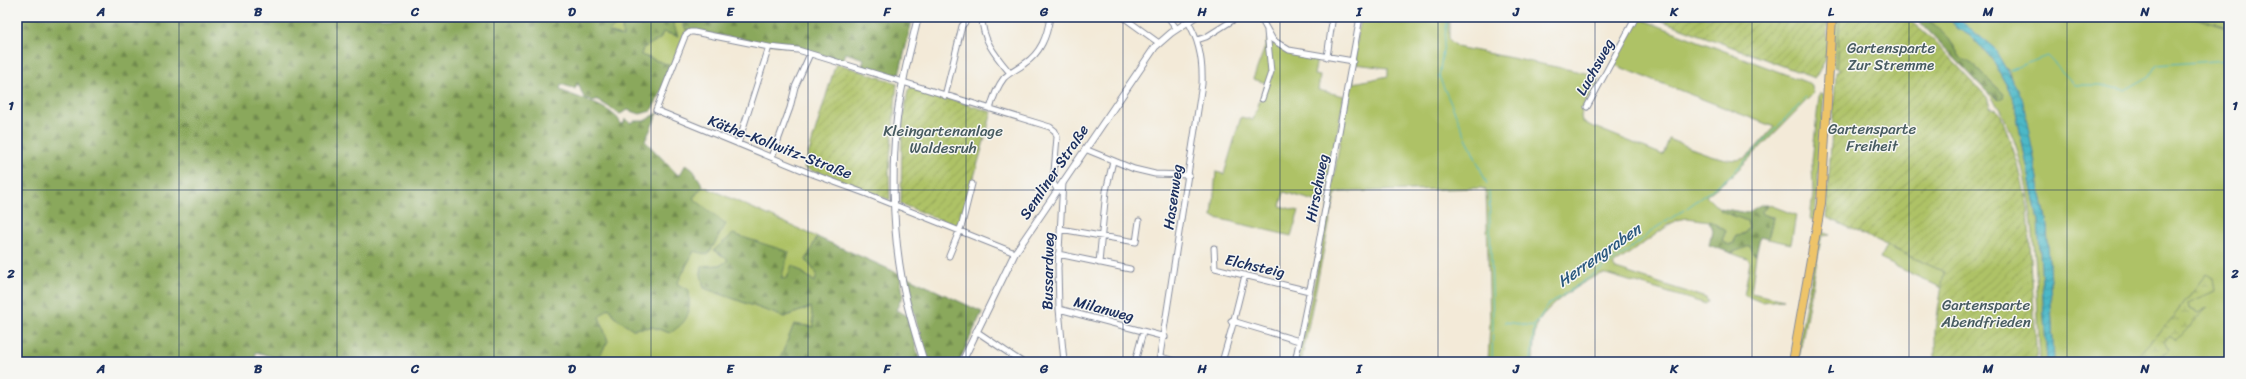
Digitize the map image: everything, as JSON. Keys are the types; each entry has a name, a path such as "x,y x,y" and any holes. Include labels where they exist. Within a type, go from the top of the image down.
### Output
{"main road":[{"path":"1793,362 1821,203 1832,17"}],"street":[{"path":"918,17 902,83 894,155 897,240 906,302 924,362"},
{"path":"982,17 984,33 990,47 1010,73"},
{"path":"990,109 997,88 1010,73 1028,62 1038,50 1047,33 1050,17"},
{"path":"1123,17 1159,43"},
{"path":"1168,17 1176,29"},
{"name":"Semliner Straße","path":"962,362 1015,253 1057,189 1159,43 1194,17"},
{"path":"1196,40 1206,37 1238,17"},
{"path":"1260,17 1273,40 1289,50 1353,61"},
{"path":"1318,17 1328,19 1332,22 1327,57"},
{"name":"Hirschweg","path":"1296,362 1360,17"},
{"name":"Luchsweg","path":"1587,107 1636,17"},
{"path":"945,96 962,26 966,21"},
{"name":"Hasenweg","path":"1178,362 1160,360 1165,337 1189,175 1202,76 1196,40 1188,22"},
{"path":"1262,99 1270,80 1272,66 1267,46 1267,31"},
{"name":"Käthe-Kollwitz-Straße","path":"769,47 690,32 685,36 656,110 738,144 895,204 1015,253"},
{"path":"738,144 769,47 798,50 836,60 902,83 1054,129 1057,144 1053,183 1057,189"},
{"path":"772,157 790,108 795,87 810,54"},
{"path":"1085,149 1113,161 1148,172 1189,175"},
{"path":"1099,263 1106,191 1113,161"},
{"name":"Bussardweg","path":"1063,181 1064,191 1058,254 1059,309 1064,362"},
{"path":"949,256 960,230 972,184"},
{"path":"1060,229 1136,242 1139,221"},
{"name":"Elchsteig","path":"1214,248 1215,268 1309,290"},
{"path":"1058,254 1130,269"},
{"path":"1222,362 1234,322 1245,275"},
{"name":"Milanweg","path":"1059,309 1165,337"},
{"path":"1234,322 1300,341"},
{"path":"976,331 1022,362"},
{"name":"Milanweg","path":"1135,362 1143,332"}],"green space":[{"path":"17,17 623,17 609,32 623,37 622,25 633,17 671,17 678,36 663,32 660,39 643,48 641,55 672,66 662,91 651,111 640,114 628,110 620,114 596,99 595,101 584,98 578,83 575,89 561,84 560,90 604,108 617,118 621,124 624,123 625,119 631,123 634,121 644,121 658,113 645,141 679,176 686,164 692,168 703,186 693,198 726,224 708,255 694,251 677,284 689,290 689,310 682,324 670,333 652,327 633,329 616,318 609,308 599,317 608,341 596,362 291,362 256,352 255,362 17,362"},
{"path":"623,17 633,17 622,26 623,37 608,32"},
{"path":"671,17 680,17 686,30 692,29 684,34 672,66 641,55 643,48 660,39 663,32 677,36"},
{"path":"680,17 913,17 899,75 890,75 862,66 864,59 846,53 843,61 803,49 686,30"},
{"path":"1362,17 1449,17 1449,39 1457,47 1596,75 1599,81 1583,107 1581,117 1582,122 1663,155 1669,139 1707,154 1737,160 1748,155 1774,127 1612,64 1638,18 1811,84 1814,93 1734,174 1706,196 1715,205 1747,221 1749,227 1745,233 1735,236 1734,243 1728,245 1722,240 1726,231 1710,221 1687,218 1676,220 1613,265 1616,269 1706,298 1708,302 1706,304 1606,274 1601,274 1564,295 1540,318 1535,334 1533,362 1488,362 1490,322 1486,190 1481,188 1339,192 1335,195 1301,362 1297,362 1319,261 1351,79 1354,79 1354,83 1388,76 1388,68 1355,64 1358,32"},
{"path":"1652,17 1828,17 1826,59 1815,78"},
{"path":"1835,17 1840,17 1836,68 1833,67"},
{"path":"1840,17 1906,17 1934,41 1987,97 1990,107 2001,115 2018,163 2028,208 2037,362 1935,362 1935,330 1944,272 1826,217 1836,72 1839,70 1836,68"},
{"path":"1915,17 1925,17 1944,33 1949,38 1960,57 1969,61 2004,94 2003,98 1998,99 1992,93 1989,94"},
{"path":"1925,17 1948,17 1957,28 1972,37 1992,59 2013,97 2038,220 2047,362 2040,362 2035,259 2032,222 2026,186 2018,152 2006,121 1989,94 1992,93 1996,98 2004,94 1969,61 1960,57 1949,38"},
{"path":"1956,17 2193,17 2229,29 2229,362 2157,362 2169,349 2163,342 2206,309 2198,313 2189,309 2188,303 2206,274 2177,312 2132,362 2054,362 2047,225 2032,149 2009,71"},
{"path":"2193,17 2217,17 2229,23 2229,29"},
{"path":"1268,39 1280,48 1291,53 1317,59 1314,75 1320,76 1318,90 1344,96 1325,201 1315,201 1284,192 1280,206 1299,211 1291,236 1212,217 1216,172 1224,174 1241,117 1253,120 1266,83 1253,79"},
{"name":"Kleingartenanlage Waldesruh","path":"836,63 897,83 889,171 890,200 804,168"},
{"name":"Kleingartenanlage Waldesruh","path":"911,87 992,112 960,228 901,204 902,124 908,90"},
{"path":"1821,93 1824,94 1815,220 1810,219 1813,194 1812,161 1819,96"},
{"path":"703,186 817,237 806,260 817,274 815,282 793,265 787,279 781,279 783,268 729,260 721,265 702,266 701,274 704,288 784,317 811,307 814,327 794,324 779,362 596,362 608,341 599,317 609,307 616,318 633,329 652,327 670,333 676,284 694,251 693,198"},
{"path":"1762,204 1767,204 1765,209 1761,211 1762,214 1773,218 1768,239 1760,237 1756,255 1753,254 1750,246 1731,253 1709,245 1712,230 1710,221 1726,231 1722,240 1728,245 1734,243 1736,235 1744,234 1749,228 1747,221 1721,211 1720,208 1747,213"},
{"path":"1767,204 1796,215 1791,244 1768,239 1773,217 1763,215 1760,212"},
{"path":"1820,231 1830,235 1823,236 1821,239 1798,362 1795,362"},
{"path":"733,234 789,252 781,279 787,278 792,265 815,282 817,274 806,260 817,237 900,274 903,295 896,310 908,316 920,362 779,362 794,324 814,327 811,307 784,317 704,288 701,274 702,266 721,265 728,260 714,250"},
{"path":"1748,246 1752,247 1754,255 1756,255 1751,293 1784,300 1761,302 1744,295 1750,262 1747,259 1731,253"},
{"path":"1887,246 1945,272 1942,288 1880,259"},
{"path":"2206,274 2213,278 2215,291 2188,303 2189,309 2198,313 2207,308 2176,341 2170,336 2164,342 2169,349 2157,362 2132,362 2177,312"},
{"path":"907,277 982,312 959,362 928,362 911,302"}],"water":[{"path":"1948,17 1956,17 1994,48 2022,97 2047,225 2054,362 2047,362 2038,220 2013,97 1992,59 1972,37 1957,28"}],"waterway":[{"path":"1447,22 1439,77 1487,184"},
{"path":"2009,70 2047,56 2075,85 2100,85 2125,90 2150,76 2156,65 2229,60"},
{"name":"Herrengraben","path":"1687,208 1730,176 1806,97"},
{"path":"1489,191 1493,321 1492,362"},
{"name":"Herrengraben","path":"1531,362 1534,326 1548,305 1621,256 1654,229 1684,210"},
{"name":"Herrengraben","path":"1505,322 1533,326"}],"park label":[{"name":"Gartensparte Zur Stremme","path":"1891,56"},
{"name":"Gartensparte Freiheit","path":"1872,138"},
{"name":"Gartensparte Abendfrieden","path":"1986,314"}]}
